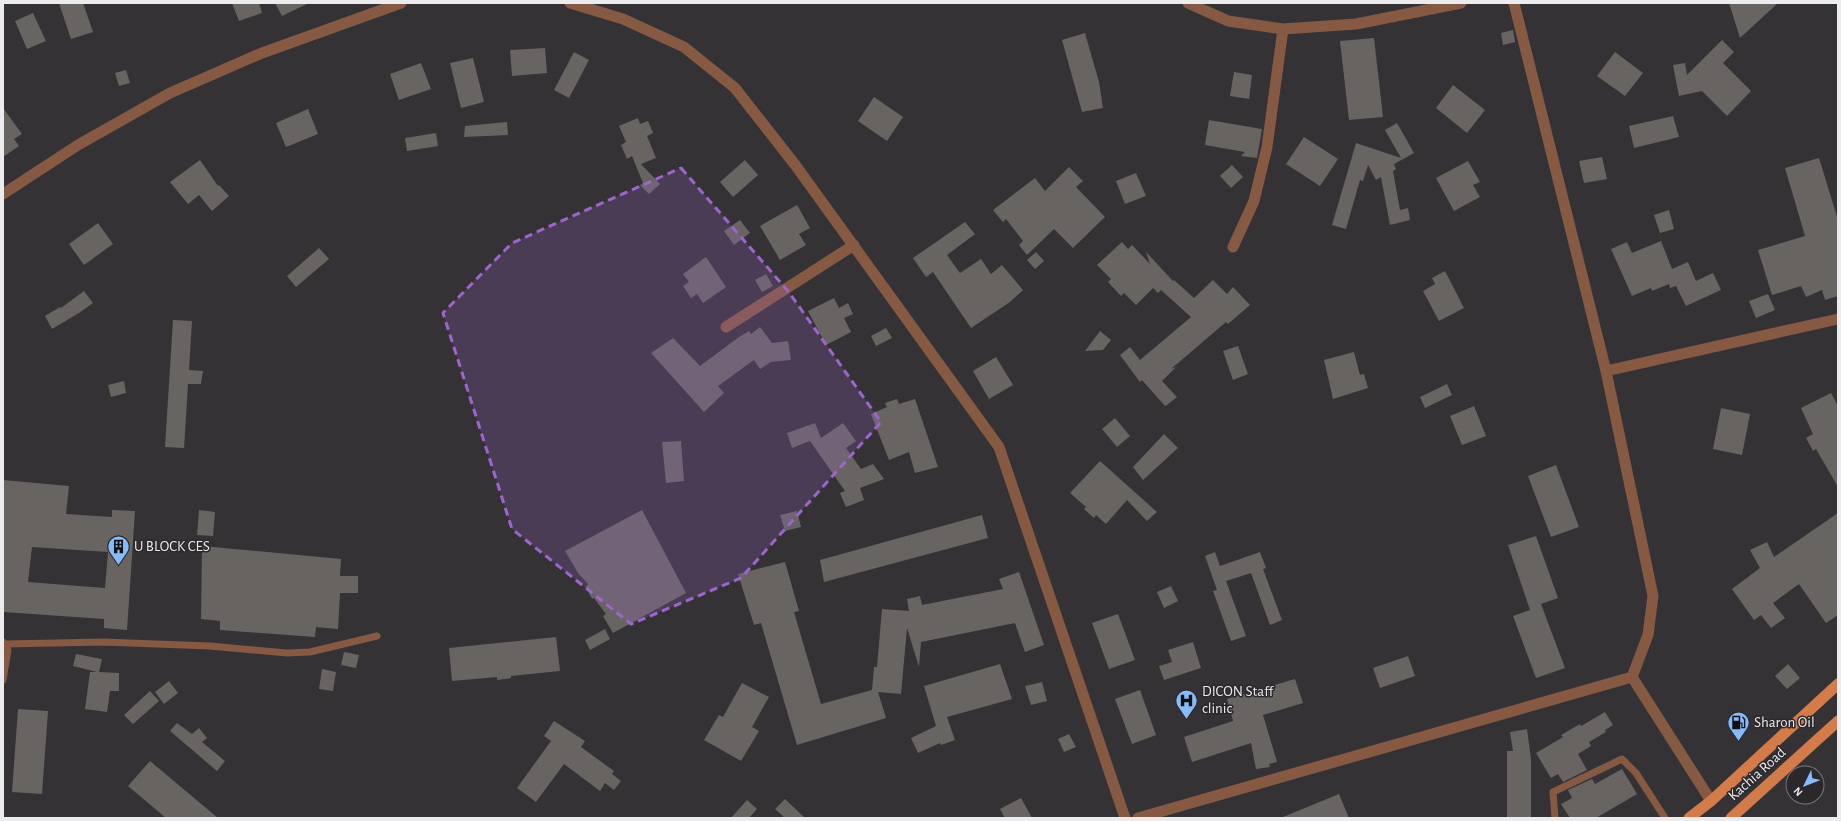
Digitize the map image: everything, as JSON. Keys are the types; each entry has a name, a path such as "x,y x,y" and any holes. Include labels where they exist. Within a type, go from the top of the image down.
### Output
{"main road":[{"name":"Kachia Road","path":"1689,818 1711,801 1838,684"},
{"name":"Kachia Road","path":"1731,818 1838,721"}],"street":[{"path":"3,194 78,145 170,93 262,53 401,3"},
{"path":"570,3 623,19 684,48 735,88 796,166 999,447 1125,818"},
{"path":"1188,3 1228,21 1282,29 1356,24 1461,3"},
{"path":"1514,3 1606,371 1653,596 1648,635 1632,677"},
{"path":"1232,247 1254,201 1267,147 1282,29"},
{"path":"726,327 854,246"},
{"path":"1606,371 1838,319"},
{"path":"1632,677 1711,801"},
{"path":"1138,818 1632,677"}],"lane":[{"path":"3,680 8,650 5,643 103,642 210,646 287,653 310,652 377,636"},
{"path":"1555,818 1553,792 1622,759 1636,773 1665,818"}],"highlighted area":[{"path":"681,168 788,291 881,422 741,578 631,624 512,529 443,313 512,243"}],"building":[{"path":"59,3 83,3 93,32 71,39"},
{"path":"232,3 259,3 262,13 239,21"},
{"path":"275,3 309,3 282,16"},
{"path":"1729,3 1778,3 1740,38"},
{"path":"33,13 46,41 27,49 15,21"},
{"path":"1513,30 1515,42 1503,45 1501,33"},
{"path":"1085,33 1099,82 1103,108 1082,112 1062,40"},
{"path":"1374,38 1383,117 1349,120 1340,41"},
{"path":"1722,40 1734,52 1723,63 1751,91 1727,116 1702,91 1679,96 1673,65 1685,63 1687,75"},
{"path":"545,48 547,73 512,76 510,50"},
{"path":"574,52 589,60 569,98 554,90"},
{"path":"1615,52 1643,73 1625,96 1597,76"},
{"path":"473,58 484,102 461,108 450,63"},
{"path":"421,63 431,89 399,100 390,74"},
{"path":"126,70 130,83 119,86 115,73"},
{"path":"1234,72 1252,75 1249,99 1230,96"},
{"path":"1453,85 1485,110 1467,133 1436,108"},
{"path":"874,97 903,117 887,141 858,121"},
{"path":"3,108 22,134 14,139 19,146 3,157"},
{"path":"308,109 318,134 286,147 276,123"},
{"path":"1673,116 1679,137 1634,148 1629,126"},
{"path":"638,118 640,124 648,121 653,133 647,136 656,158 641,164 660,184 649,194 640,185 643,183 632,156 627,159 621,145 626,142 619,126"},
{"path":"1209,120 1262,129 1257,158 1241,156 1245,152 1205,145"},
{"path":"507,122 508,135 464,137 465,126"},
{"path":"1397,123 1414,153 1394,164 1396,169 1393,171 1400,210 1408,208 1410,220 1390,225 1381,177 1376,180 1368,165 1363,181 1360,180 1346,229 1332,225 1356,143 1401,158 1385,130"},
{"path":"436,133 438,146 407,151 405,138"},
{"path":"1304,137 1338,159 1320,186 1286,164"},
{"path":"1602,157 1607,179 1584,183 1579,161"},
{"path":"1819,158 1838,220 1838,296 1825,300 1822,290 1806,297 1801,286 1772,295 1758,250 1805,236 1785,168"},
{"path":"200,160 218,186 219,185 229,196 212,211 199,195 188,204 170,182"},
{"path":"745,160 758,175 733,197 720,182"},
{"path":"1468,161 1480,182 1473,185 1480,197 1454,211 1436,178"},
{"path":"1232,165 1243,177 1231,188 1220,176"},
{"path":"1069,167 1083,181 1076,187 1105,217 1073,248 1054,229 1027,255 1019,245 1023,241 1006,219 1003,222 993,210 1035,178 1045,191"},
{"path":"1136,173 1146,196 1125,204 1116,181"},
{"path":"797,205 810,228 799,234 806,245 780,260 760,226"},
{"path":"1669,210 1674,229 1660,233 1654,215"},
{"path":"740,220 750,233 734,245 724,231"},
{"path":"965,222 975,234 947,255 960,273 981,259 991,274 1002,265 1023,290 1010,302 971,328 933,272 926,277 913,258"},
{"path":"98,223 113,244 84,265 69,244"},
{"path":"1661,241 1672,269 1688,262 1696,281 1713,273 1721,290 1686,306 1676,286 1670,288 1669,284 1652,291 1651,288 1632,296 1611,249 1627,242 1632,253"},
{"path":"1122,242 1128,249 1132,245 1150,264 1146,252 1173,281 1174,280 1194,298 1213,280 1227,294 1233,287 1250,305 1228,324 1226,322 1171,369 1176,367 1162,381 1177,397 1165,406 1142,380 1140,382 1120,355 1130,347 1140,360 1191,317 1161,290 1158,293 1153,288 1136,305 1124,293 1121,296 1108,282 1111,279 1097,265"},
{"path":"319,248 329,259 296,287 287,276"},
{"path":"1036,252 1044,261 1035,269 1027,260"},
{"path":"706,257 726,287 703,303 697,294 691,298 683,286 689,282 683,274"},
{"path":"1445,271 1464,308 1439,321 1423,291 1435,284 1432,278"},
{"path":"766,274 773,286 762,292 755,280"},
{"path":"84,291 93,303 52,329 45,316 60,307 61,308"},
{"path":"1768,294 1775,310 1756,318 1749,301"},
{"path":"834,298 839,308 848,303 853,314 844,318 851,332 826,345 808,311"},
{"path":"173,320 192,321 189,370 203,371 201,384 188,384 184,448 165,447"},
{"path":"760,327 772,343 788,341 791,360 771,362 760,369 754,360 718,386 724,393 704,412 651,353 673,338 700,366 739,337 749,331 751,334"},
{"path":"886,328 892,338 876,346 871,336"},
{"path":"1100,331 1111,340 1103,350 1085,351"},
{"path":"1238,346 1248,374 1233,380 1223,351"},
{"path":"1354,352 1360,375 1364,374 1368,388 1333,399 1324,360"},
{"path":"996,357 1013,385 989,399 973,371"},
{"path":"124,381 126,393 111,397 108,385"},
{"path":"1447,384 1452,395 1425,408 1420,397"},
{"path":"1831,393 1838,406 1838,487 1816,449 1813,451 1806,438 1813,434 1801,408"},
{"path":"897,399 899,404 915,399 938,467 915,473 909,452 889,460 871,414 887,407 885,403"},
{"path":"1474,406 1486,436 1462,445 1450,416"},
{"path":"1721,408 1750,414 1742,455 1713,449"},
{"path":"1115,418 1130,436 1117,447 1102,429"},
{"path":"815,423 821,438 843,423 856,441 846,448 861,469 873,464 884,479 860,488 864,500 846,507 840,493 845,491 810,441 792,448 787,433"},
{"path":"1164,434 1178,448 1143,480 1133,467"},
{"path":"681,441 684,481 666,483 662,442"},
{"path":"1100,461 1157,512 1147,521 1127,500 1106,524 1096,515 1094,518 1084,509 1086,507 1070,493"},
{"path":"1556,465 1579,527 1551,537 1528,476"},
{"name":"U BLOCK CES","path":"3,480 69,486 66,514 112,517 112,510 135,511 127,630 104,628 104,619 3,612","holes":["32,547 108,552 105,588 28,582"]},
{"path":"199,510 215,512 213,536 197,535"},
{"path":"642,510 686,593 613,633 603,616 606,614 594,598 592,599 586,587 588,584 578,573 565,551"},
{"path":"797,511 801,527 785,531 780,515"},
{"path":"1838,513 1838,615 1826,623 1799,584 1773,603 1785,618 1771,628 1761,615 1754,620 1732,589 1760,568 1750,550 1767,542 1774,557"},
{"path":"982,515 988,538 824,582 820,560"},
{"path":"1536,536 1558,598 1541,604 1565,668 1536,678 1513,616 1530,610 1508,545"},
{"path":"202,546 341,559 340,576 358,576 358,593 340,593 338,629 316,627 315,637 220,630 220,621 201,619"},
{"path":"1215,552 1220,566 1260,552 1266,568 1263,569 1282,620 1270,625 1251,573 1226,581 1246,636 1231,641 1213,591 1217,590 1205,556"},
{"path":"785,562 799,611 794,612 821,704 872,690 874,667 877,667 882,609 909,611 907,599 920,596 922,605 1003,589 999,579 1019,572 1044,645 1025,652 1015,623 921,642 919,667 907,628 901,694 878,692 886,718 797,745 761,623 754,625 738,574"},
{"path":"1171,586 1178,601 1164,608 1157,592"},
{"path":"1118,614 1135,660 1109,669 1092,623"},
{"path":"605,629 610,639 590,650 585,640"},
{"path":"556,637 560,671 511,676 511,678 497,680 497,677 452,681 449,648"},
{"path":"1193,642 1201,668 1164,680 1159,666 1172,662 1168,650"},
{"path":"344,652 359,655 356,668 341,665"},
{"path":"76,654 102,659 99,672 119,673 119,691 110,691 107,712 85,709 90,672 97,672 73,666"},
{"path":"1408,656 1415,676 1380,688 1373,668"},
{"path":"1000,664 1012,699 947,717 955,740 941,745 940,743 918,753 911,738 936,726 924,686"},
{"path":"1788,664 1800,678 1787,689 1775,676"},
{"path":"322,669 336,672 333,691 319,689"},
{"path":"1295,679 1303,703 1263,715 1277,762 1269,764 1270,767 1256,769 1251,743 1192,762 1184,737 1233,721 1227,699"},
{"path":"169,681 178,693 164,704 155,692"},
{"path":"1042,682 1047,701 1031,705 1025,686"},
{"path":"742,683 769,697 752,727 759,731 741,761 704,740 719,715 723,717"},
{"path":"1140,690 1156,735 1132,744 1115,699"},
{"path":"150,691 159,701 133,724 124,715"},
{"path":"18,709 48,711 42,794 12,792"},
{"path":"1605,712 1613,725 1605,730 1606,732 1589,742 1591,746 1578,754 1587,770 1563,782 1558,774 1551,778 1536,753 1563,737 1561,735 1580,724 1581,726"},
{"path":"554,721 585,741 581,747 614,771 612,774 621,781 614,790 605,783 600,791 564,764 536,802 517,788 551,741 544,736"},
{"path":"177,723 192,734 199,728 207,738 202,742 225,761 217,771 170,731"},
{"path":"1527,729 1531,759 1531,818 1507,818 1507,751 1513,751 1510,732"},
{"path":"1069,734 1076,747 1064,752 1058,739"},
{"path":"150,761 218,818 166,818 128,786"},
{"path":"1622,769 1637,794 1596,818 1570,818 1561,804 1572,798 1568,790 1592,779 1595,784"},
{"path":"1339,794 1349,818 1283,818 1283,817"},
{"path":"1021,798 1032,818 1005,818 1000,809"},
{"path":"785,799 805,818 785,818 775,809"},
{"path":"747,800 757,809 749,818 731,818"}],"place":[{"name":"U BLOCK CES","path":"119,566"},
{"name":"DICON Staff clinic","path":"1186,720"},
{"name":"Sharon Oil","path":"1739,742"}]}
